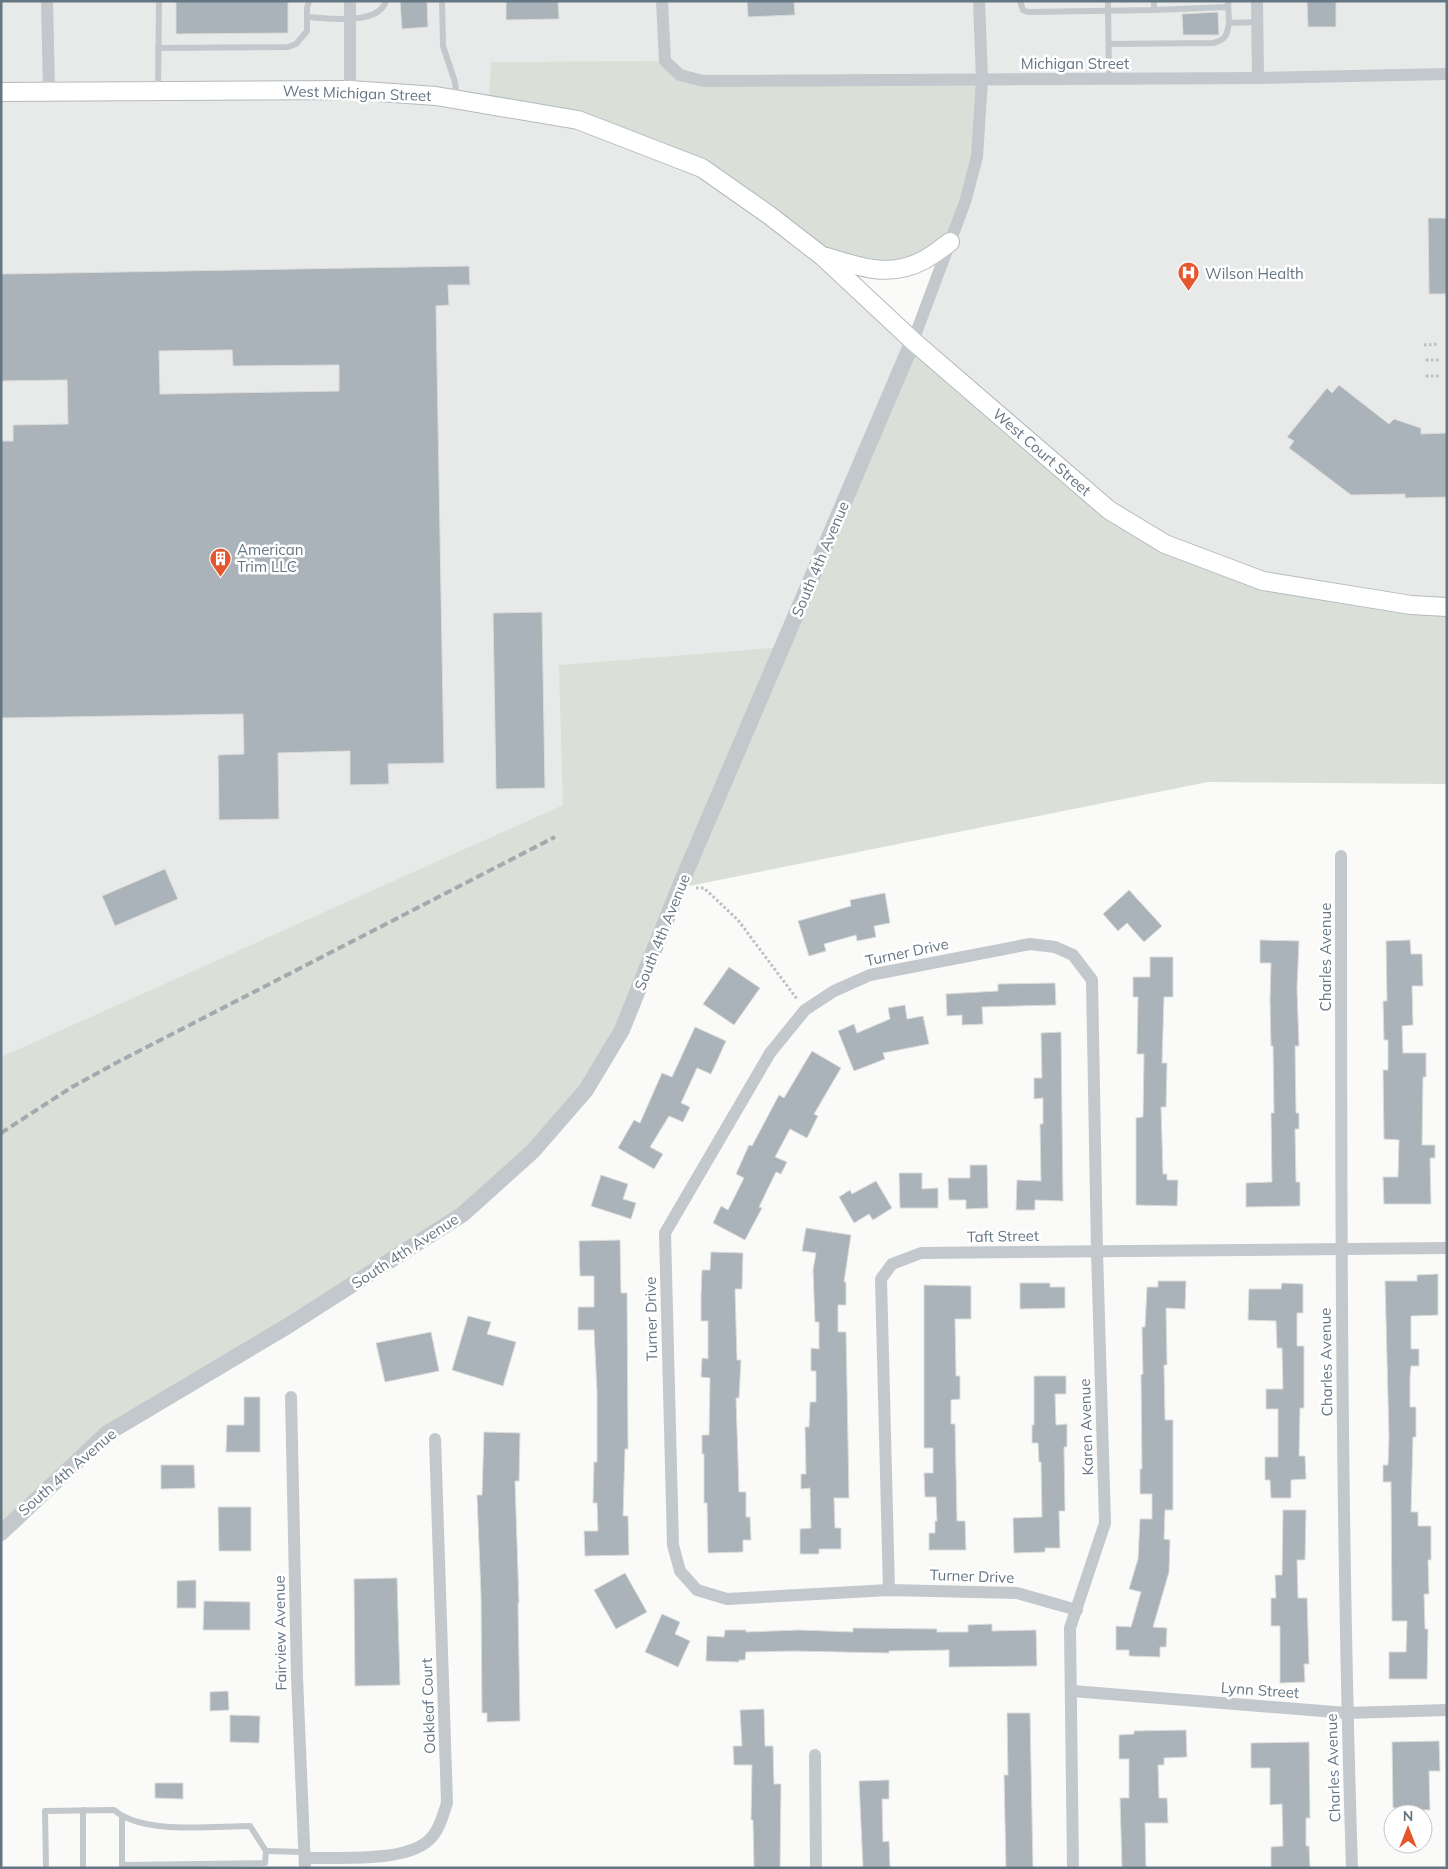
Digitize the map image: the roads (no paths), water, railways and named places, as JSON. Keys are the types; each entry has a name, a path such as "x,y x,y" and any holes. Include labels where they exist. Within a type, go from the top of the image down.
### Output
{"main road":[{"name":"West Michigan Street","path":"1,92 350,90 436,96 578,120 702,168"},
{"name":"West Court Street","path":"702,168 769,215 822,256 913,341 1109,510 1165,544 1263,581 1411,605 1447,608"},
{"path":"822,256 867,270 899,270 925,260 950,242"}],"street":[{"path":"47,1 49,91"},
{"path":"350,1 350,90"},
{"name":"Michigan Street","path":"662,1 665,60 680,75 703,81 1258,78 1447,74"},
{"name":"South 4th Avenue","path":"1,1533 106,1434 286,1327 463,1214 534,1151 586,1090 622,1030 679,888 913,341 965,202 978,157 982,80 979,1"},
{"path":"1257,1 1258,78"},
{"name":"Charles Avenue","path":"1341,856 1341,1249 1347,1713 1352,1868"},
{"name":"Turner Drive","path":"1077,1610 1017,1593 889,1590 727,1598 697,1590 680,1571 673,1545 665,1233 770,1052 805,1010 834,991 870,975 1030,944 1055,947 1073,955 1092,980"},
{"name":"Karen Avenue","path":"1073,1868 1070,1628 1105,1524 1092,980"},
{"name":"Taft Street","path":"889,1590 881,1280 892,1264 922,1253 1447,1248"},
{"name":"Fairview Avenue","path":"291,1397 297,1677 305,1859"},
{"name":"Oakleaf Court","path":"305,1859 387,1856 411,1852 429,1840 439,1825 447,1803 435,1439"},
{"name":"Lynn Street","path":"1072,1691 1347,1713 1447,1710"},
{"path":"815,1755 816,1868"}],"lane":[{"path":"158,1 158,91"},
{"path":"158,48 288,47 296,44 307,31 309,1"},
{"path":"307,17 350,19 370,16 384,8 386,1"},
{"path":"442,1 443,46 457,99"},
{"path":"1020,1 1023,10 1028,12 1154,10 1194,5 1228,4 1229,22 1227,36 1222,41 1213,43 1109,44"},
{"path":"1108,1 1109,78"},
{"path":"1154,1 1154,10"},
{"path":"1229,22 1258,22"},
{"path":"82,1810 83,1868"},
{"path":"46,1868 45,1811 82,1810 114,1810 122,1817 156,1826 250,1826 266,1851 265,1865 122,1866 122,1817"},
{"path":"266,1851 305,1859"}],"railway":[{"path":"1,1133 72,1087 114,1064 555,837"}],"place":[{"name":"Wilson Health","path":"1189,292"},
{"name":"American Trim LLC","path":"221,577"}]}
